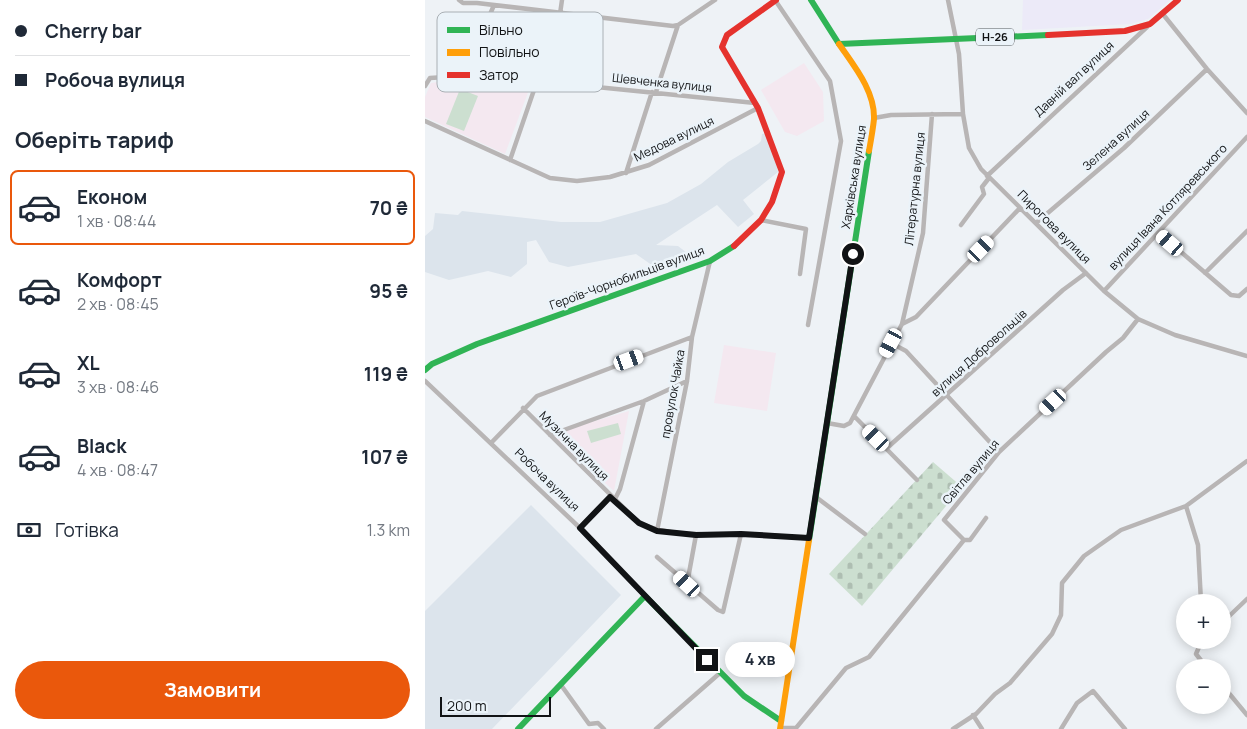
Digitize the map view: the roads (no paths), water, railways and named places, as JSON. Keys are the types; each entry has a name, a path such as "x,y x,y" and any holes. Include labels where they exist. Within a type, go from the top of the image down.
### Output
{"street":[{"path":"459,0 463,3 545,12"},
{"path":"626,173 679,25 715,0"},
{"path":"775,0 830,81 841,142 808,325"},
{"name":"Героїв-Чорнобильців вулиця","path":"425,370 433,364 477,344 710,261 739,243 761,220 772,202 782,172 756,106 722,47 727,35 775,0"},
{"name":"Харківська вулиця","path":"783,727 809,538 874,118 874,107 868,89 811,0"},
{"name":"Пирогова вулиця","path":"948,0 956,39 963,114 969,148 975,160 988,177 1037,223 1104,291 1138,319 1175,335 1247,356"},
{"name":"Давній вал вулиця","path":"988,177 1150,24 1178,0"},
{"path":"491,12 494,5"},
{"path":"1162,13 1207,69 1247,113"},
{"path":"603,18 679,25"},
{"name":"Н-26","path":"839,44 1125,31 1150,24"},
{"name":"Зелена вулиця","path":"1037,223 1124,148 1207,69"},
{"path":"425,86 427,78"},
{"name":"Шевченка вулиця","path":"603,87 756,106"},
{"path":"510,160 533,92"},
{"name":"Медова вулиця","path":"425,121 550,178 595,180 626,173 649,165 756,106"},
{"name":"Літературна вулиця","path":"902,324 923,233 932,114"},
{"path":"874,118 963,114"},
{"name":"вулиця Івана Котляревського","path":"1104,291 1247,136"},
{"path":"961,225 984,194 982,187 988,177"},
{"path":"827,423 844,426 850,423 855,417 902,324 916,317 1020,208"},
{"path":"761,220 806,229 801,274"},
{"path":"1205,273 1247,232"},
{"path":"1159,233 1231,295 1239,296 1247,289"},
{"name":"провулок Чайка","path":"657,531 687,381 692,338 710,261"},
{"name":"вулиця Добровольців","path":"887,448 1063,290 1086,273"},
{"name":"Світла вулиця","path":"964,540 944,520 999,452 1123,338 1138,319"},
{"path":"491,443 523,408 537,396 574,380 692,338"},
{"path":"891,343 906,352 999,452"},
{"name":"Робоча вулиця","path":"425,381 580,528 720,673 744,696 783,727"},
{"path":"550,435 644,401 687,381"},
{"path":"580,528 621,489 644,401"},
{"name":"Музична вулиця","path":"523,408 639,523 657,531 696,535 741,534 809,538"},
{"path":"855,417 917,480"},
{"path":"953,729 973,715 1010,683 1052,634 1061,615 1062,583 1084,556 1121,530 1186,506 1247,461"},
{"path":"816,497 865,534"},
{"path":"1186,506 1198,545 1201,594"},
{"path":"783,727 796,728 846,668 869,657 964,540 970,540 986,518"},
{"path":"657,557 717,610 723,612 741,534"},
{"path":"687,584 696,535"},
{"path":"518,729 645,596"},
{"path":"1231,614 1247,599"},
{"path":"656,729 720,673"},
{"path":"561,684 589,724"},
{"path":"1061,729 1077,704 1093,691 1125,729"},
{"path":"1231,696 1247,715"},
{"path":"973,715 983,729"},
{"path":"584,729 589,724 598,724 604,729"}]}
